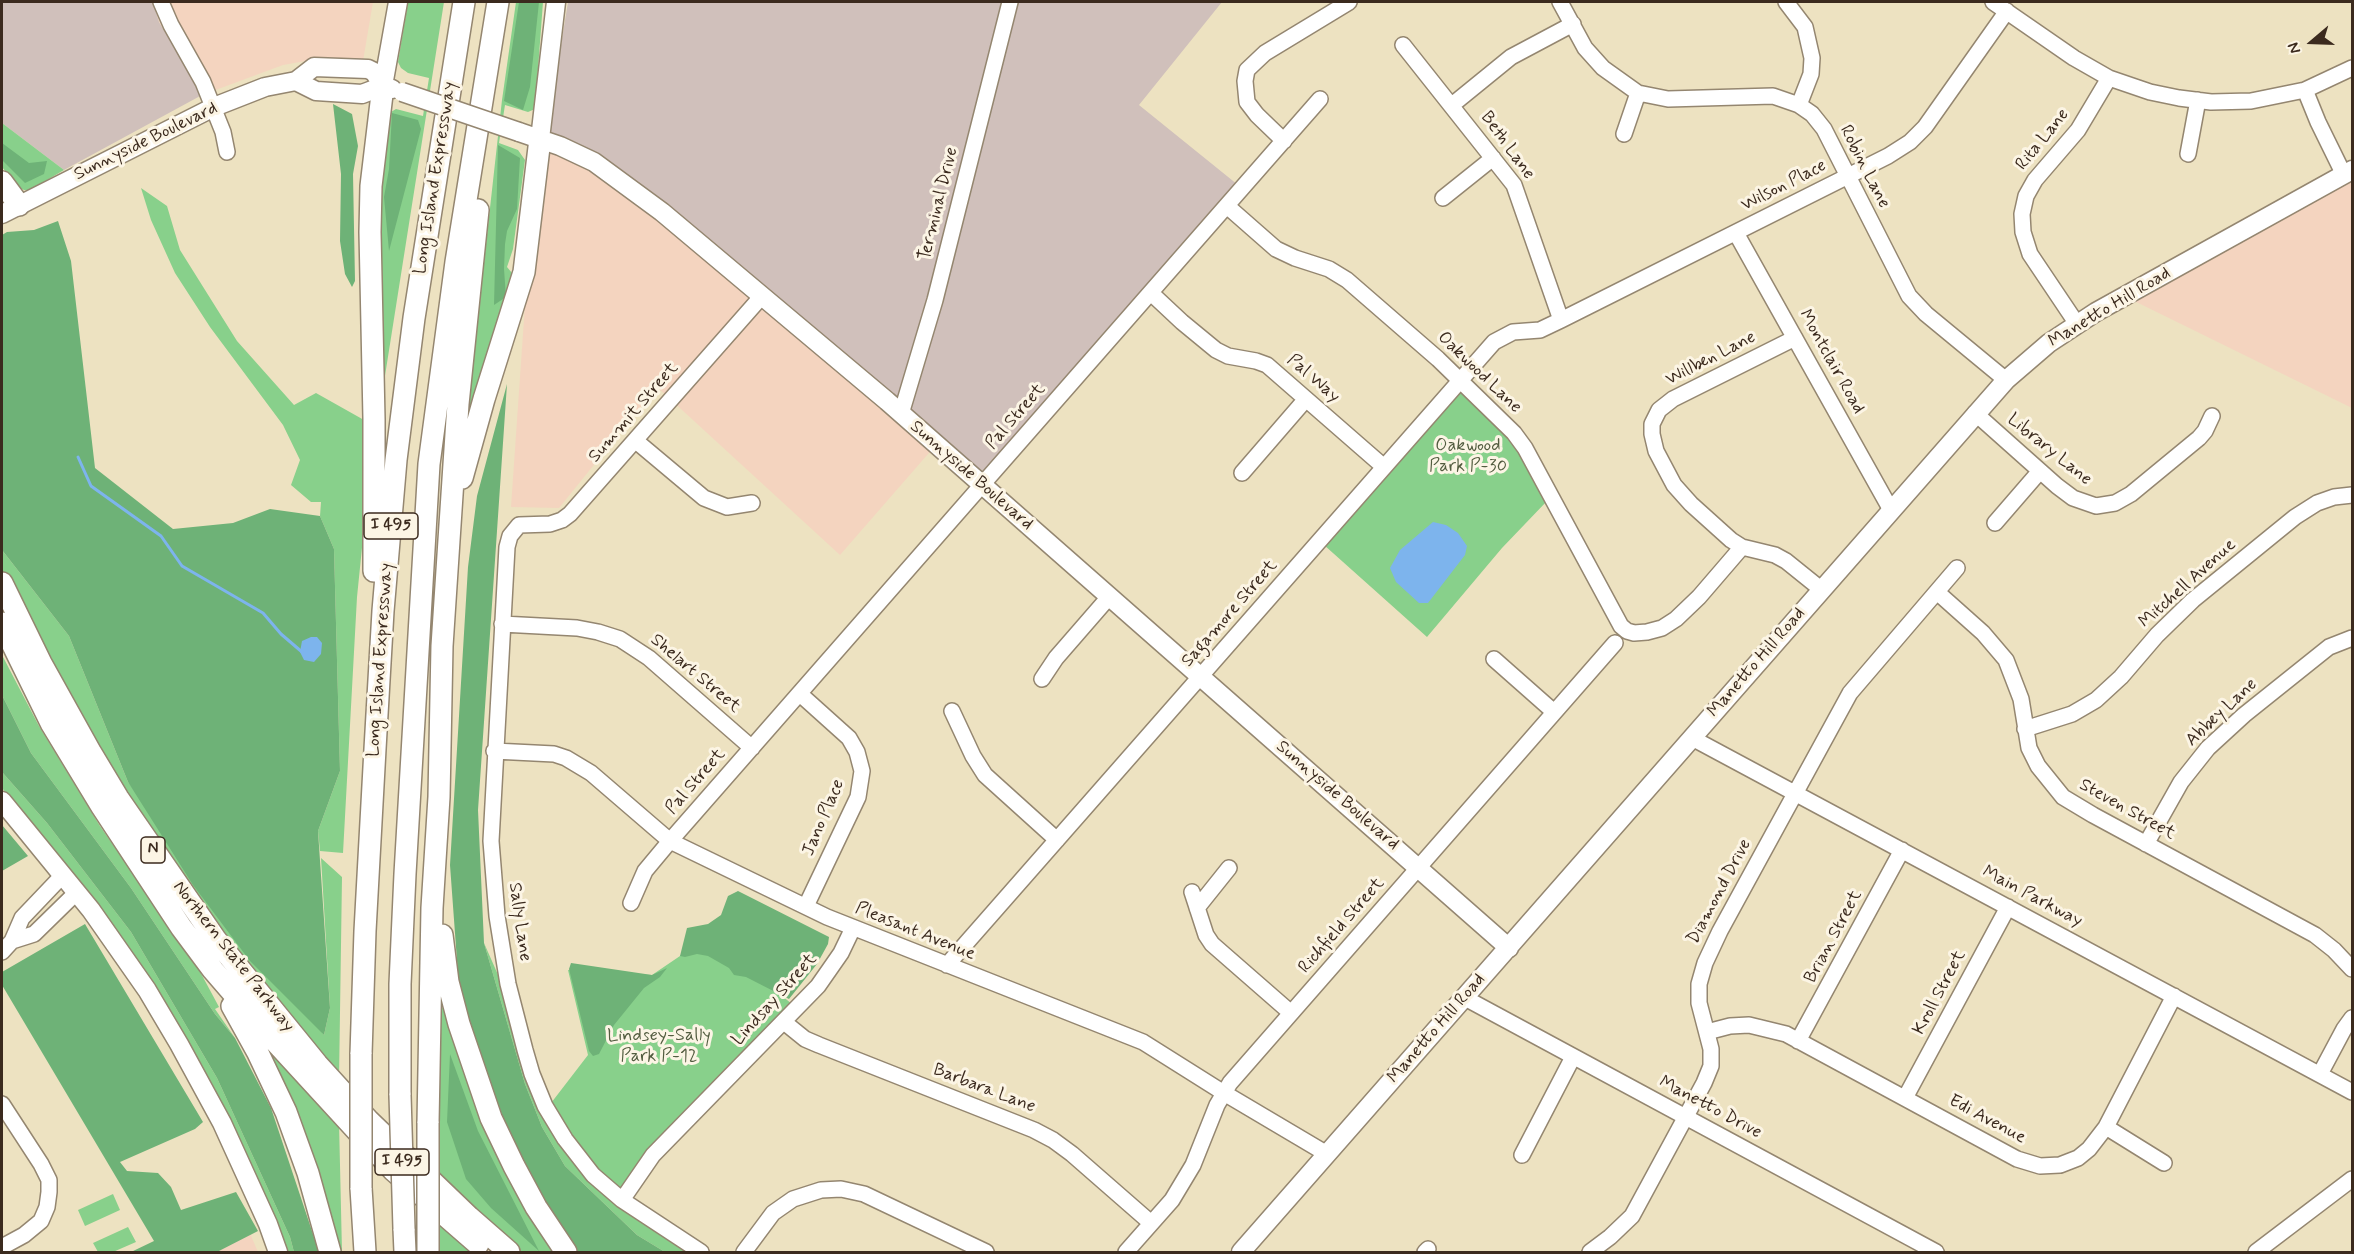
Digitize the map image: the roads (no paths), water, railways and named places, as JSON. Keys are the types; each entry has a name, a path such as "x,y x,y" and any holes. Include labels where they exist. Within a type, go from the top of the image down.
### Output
{"highway":[{"name":"Long Island Expressway","path":"364,1252 361,1188 361,1054 365,931 383,611 398,448 414,318 464,2"},
{"name":"Long Island Expressway","path":"405,1252 400,1095 400,984 429,464 456,262 498,2"},
{"path":"375,749 371,186 392,89"},
{"path":"450,507 465,473 484,399 524,272 540,139"},
{"path":"473,156 479,196 459,392 442,646 439,797 442,938 448,982 459,1024 491,1118 536,1207 566,1252"},
{"path":"2,182 10,210"},
{"name":"Northern State Parkway","path":"2,583 41,663 96,762 170,875 216,940 255,990 349,1100 469,1217 509,1252"},
{"name":"Northern State Parkway","path":"2,623 51,723 102,807 213,970 393,1170 487,1252"},
{"path":"2,650 51,723"},
{"path":"428,1252 432,908 439,797"},
{"path":"213,970 258,1053 286,1112 308,1173 330,1252"}],"main road":[{"path":"296,81 316,91 362,94 392,89 398,2"},
{"path":"540,139 556,2"},
{"name":"Sunnyside Boulevard","path":"10,210 214,107 265,87 296,81 314,67 368,69 392,89 540,139 594,162 623,182 762,296 901,414 1509,948"},
{"name":"Manetto Hill Road","path":"1248,1250 1327,1154 2006,380 2041,349 2096,312 2348,172"},
{"path":"2,801 77,892 147,990 222,1123 268,1224 278,1252"}],"street":[{"path":"161,2 171,25 203,82 223,132 227,152"},
{"name":"Terminal Drive","path":"901,414 935,300 1010,2"},
{"path":"1284,141 1247,102 1245,94 1247,70 1265,53 1349,2"},
{"name":"Robin Lane","path":"1560,2 1585,48 1603,68 1638,93 1668,99 1773,96 1798,105 1812,114 1824,129 1909,296 1926,314 2006,380"},
{"path":"1786,2 1805,27 1812,58 1810,74 1798,105"},
{"path":"1993,2 2074,58 2109,78 2150,92 2211,102 2251,101 2305,90 2352,68"},
{"name":"Wilson Place","path":"1561,320 1888,156 1910,142 1925,127 2007,11"},
{"path":"1452,105 1511,57 1573,24"},
{"name":"Beth Lane","path":"1403,45 1514,185 1561,320"},
{"name":"Rita Lane","path":"2077,324 2030,254 2023,232 2022,214 2026,196 2035,180 2078,130 2109,78"},
{"path":"2305,90 2318,122 2348,172"},
{"path":"1624,134 1638,93"},
{"name":"Pal Street","path":"631,903 645,871 670,841 1320,99"},
{"path":"2188,154 2198,99"},
{"path":"1443,198 1494,158"},
{"name":"Oakwood Lane","path":"1227,206 1276,249 1329,269 1347,280 1496,415 1525,448 1621,626 1634,633 1647,632 1676,619 1699,597 1742,547"},
{"name":"Montclair Road","path":"1736,233 1891,510"},
{"name":"Pal Way","path":"1151,293 1216,350 1228,356 1267,365 1384,467"},
{"name":"Summit Street","path":"519,525 550,524 570,514 762,296"},
{"name":"Sagamore Street","path":"947,965 1483,353 1502,336 1513,332 1540,330 1561,320"},
{"name":"Willben Lane","path":"1795,338 1673,399 1659,410 1653,424 1652,434 1656,451 1674,485 1691,504 1731,540 1742,547 1775,555 1786,561 1822,590"},
{"path":"1242,473 1306,399"},
{"name":"Library Lane","path":"1975,413 2073,498 2096,506 2115,503 2131,494 2199,438 2212,416"},
{"path":"636,441 704,498 727,507 752,503"},
{"path":"1995,523 2040,471"},
{"name":"Mitchell Avenue","path":"2025,729 2072,714 2096,700 2121,677 2193,600 2295,517 2317,503 2334,497 2352,495"},
{"name":"Sally Lane","path":"519,525 510,536 507,547 490,841 493,883 508,984 525,1050 540,1094 565,1139 593,1175 622,1200 701,1252"},
{"name":"Diamond Drive","path":"1590,1252 1610,1238 1632,1216 1704,1083 1711,1066 1711,1049 1698,993 1705,963 1795,792 1850,693 1957,568"},
{"name":"Steven Street","path":"1937,592 1983,633 2006,660 2021,699 2030,748 2038,766 2063,797 2315,935 2334,950 2352,969"},
{"path":"1042,679 1056,658 1109,597"},
{"name":"Shelart Street","path":"502,624 577,628 620,639 649,658 752,748"},
{"name":"Abbey Lane","path":"2146,844 2181,782 2208,748 2244,715 2329,647 2352,638"},
{"name":"Richfield Street","path":"1126,1252 1172,1200 1193,1166 1230,1083 1615,643"},
{"path":"1494,659 1554,712"},
{"name":"Jano Place","path":"800,694 849,738 857,752 862,771 858,797 806,906"},
{"path":"952,711 973,756 985,775 1057,840"},
{"name":"Main Parkway","path":"1692,738 2352,1092"},
{"name":"Pleasant Avenue","path":"494,751 554,754 577,763 670,841 853,928 1143,1042 1327,1154"},
{"name":"Brian Street","path":"1798,1041 1902,850"},
{"path":"1197,908 1229,868"},
{"path":"7,946 22,918 63,876"},
{"path":"7,946 34,934 77,892"},
{"path":"1192,892 1206,935 1212,944 1291,1013"},
{"name":"Kroll Street","path":"1905,1098 2008,907"},
{"name":"Lindsay Street","path":"622,1200 653,1155 784,1022 832,967 849,940 853,928"},
{"name":"Edi Avenue","path":"1707,1032 1730,1026 1749,1025 1786,1034 2017,1159 2040,1166 2060,1165 2078,1158 2089,1149 2106,1127 2174,996"},
{"name":"Manetto Drive","path":"1465,998 1936,1252"},
{"path":"2320,1074 2352,1018"},
{"name":"Barbara Lane","path":"784,1022 805,1039 819,1046 1034,1130 1053,1140 1151,1223"},
{"path":"1522,1155 1574,1057"},
{"path":"2,1104 41,1164 49,1180 50,1192 41,1221 24,1236 2,1247"},
{"path":"2106,1127 2164,1163"},
{"path":"2256,1252 2352,1179"},
{"path":"744,1252 773,1213 793,1199 821,1190 841,1189 864,1194 986,1252"}],"water":[{"path":"1433,522 1446,525 1458,533 1467,546 1465,555 1428,603 1419,603 1396,582 1390,568 1400,550"},
{"path":"317,637 322,643 321,654 314,662 304,660 300,652 302,641"}],"waterway":[{"path":"78,457 91,486 161,536 182,566 263,613 281,634 302,652"}],"park label":[{"name":"Oakwood Park P-30","path":"1468,456"},
{"name":"Lindsey-Sally Park P-12","path":"659,1046"}]}
